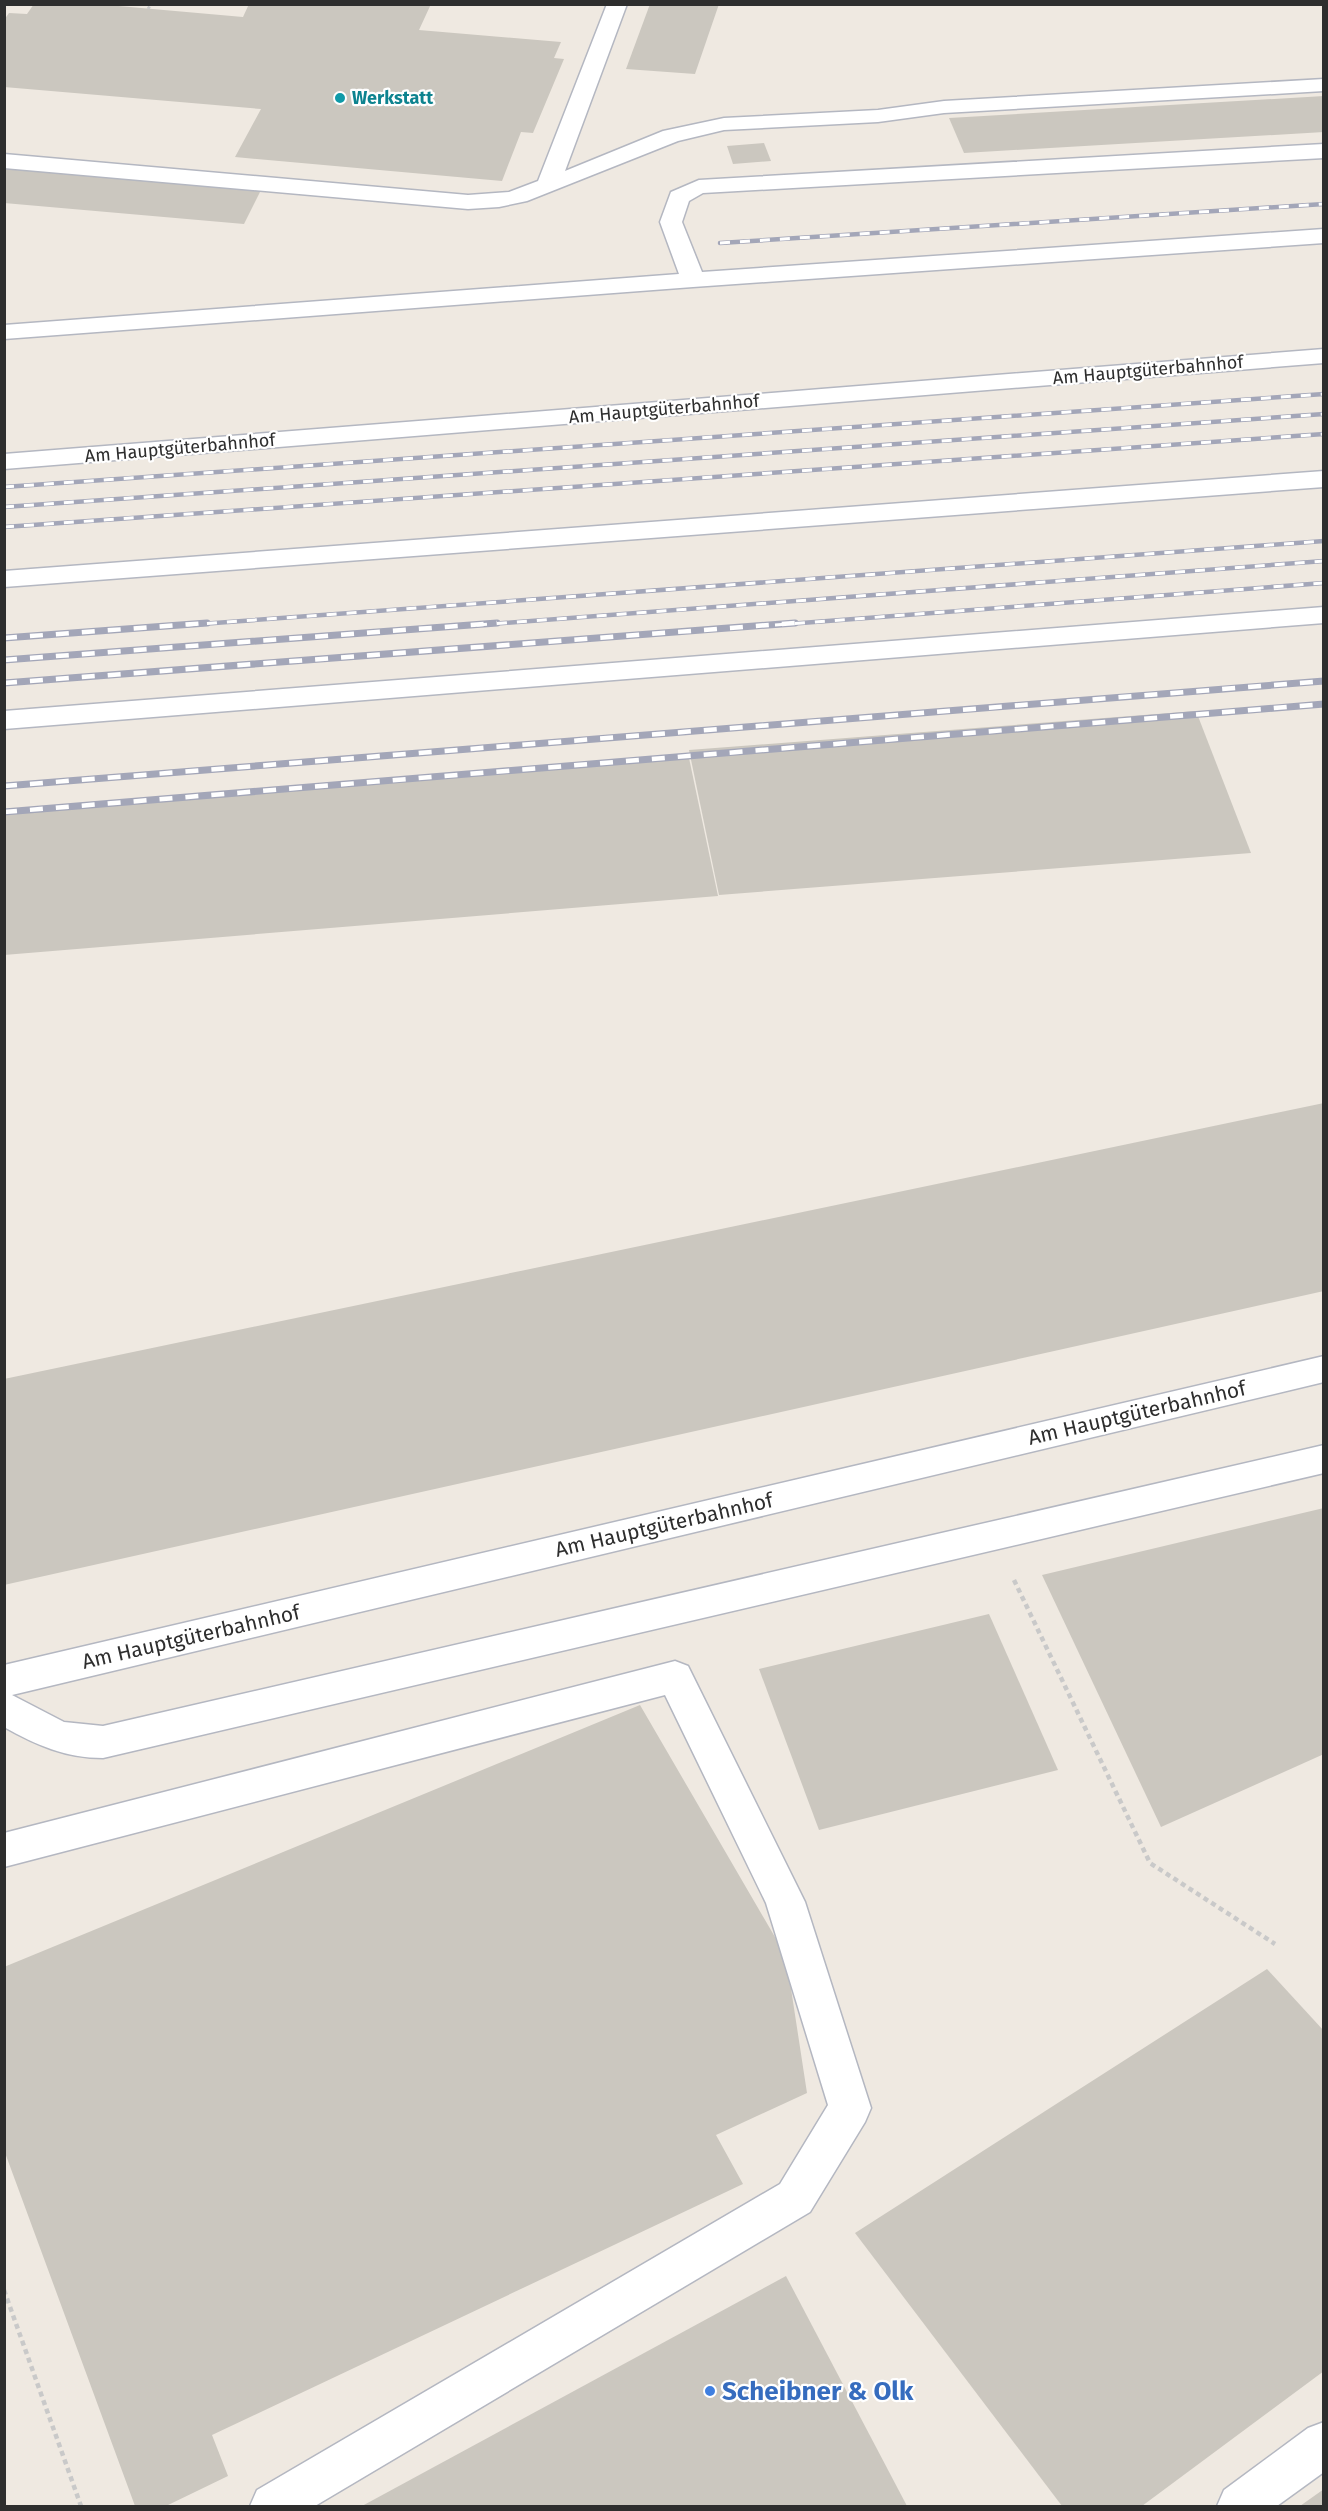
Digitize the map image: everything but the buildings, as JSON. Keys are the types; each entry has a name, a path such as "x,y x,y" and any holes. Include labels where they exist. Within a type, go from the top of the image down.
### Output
{"street":[{"path":"548,186 617,4"},
{"path":"4,161 477,202 507,199 548,186 671,136 724,124 878,116 944,107 1323,85"},
{"path":"693,280 671,222 679,197 699,187 1323,151"},
{"path":"4,332 693,280 1323,236"},
{"name":"Am Hauptgüterbahnhof","path":"4,462 1323,356"},
{"path":"4,579 1323,479"},
{"path":"4,720 1323,615"},
{"name":"Am Hauptgüterbahnhof","path":"4,1682 1323,1369"},
{"path":"4,1708 57,1738 80,1743 103,1742 1323,1459"},
{"path":"4,1850 675,1677 785,1902 850,2108 795,2198 273,2506"},
{"path":"1240,2506 1323,2444"}],"path":[{"path":"148,9 151,4"},
{"path":"993,1536 1150,1863 1275,1944"},
{"path":"4,2290 81,2506"}],"railway":[{"path":"720,243 1324,204"},
{"path":"4,487 1324,394"},
{"path":"4,507 1324,414"},
{"path":"4,527 1324,434"},
{"path":"187,625 1324,541"},
{"path":"477,625 1324,561"},
{"path":"775,625 1324,583"},
{"path":"4,638 207,623"},
{"path":"4,660 497,623"},
{"path":"4,683 795,623"},
{"path":"4,786 1324,681"},
{"path":"4,812 1324,704"}],"place":[{"name":"Werkstatt","path":"340,98"},
{"name":"Scheibner & Olk","path":"710,2391"}]}
